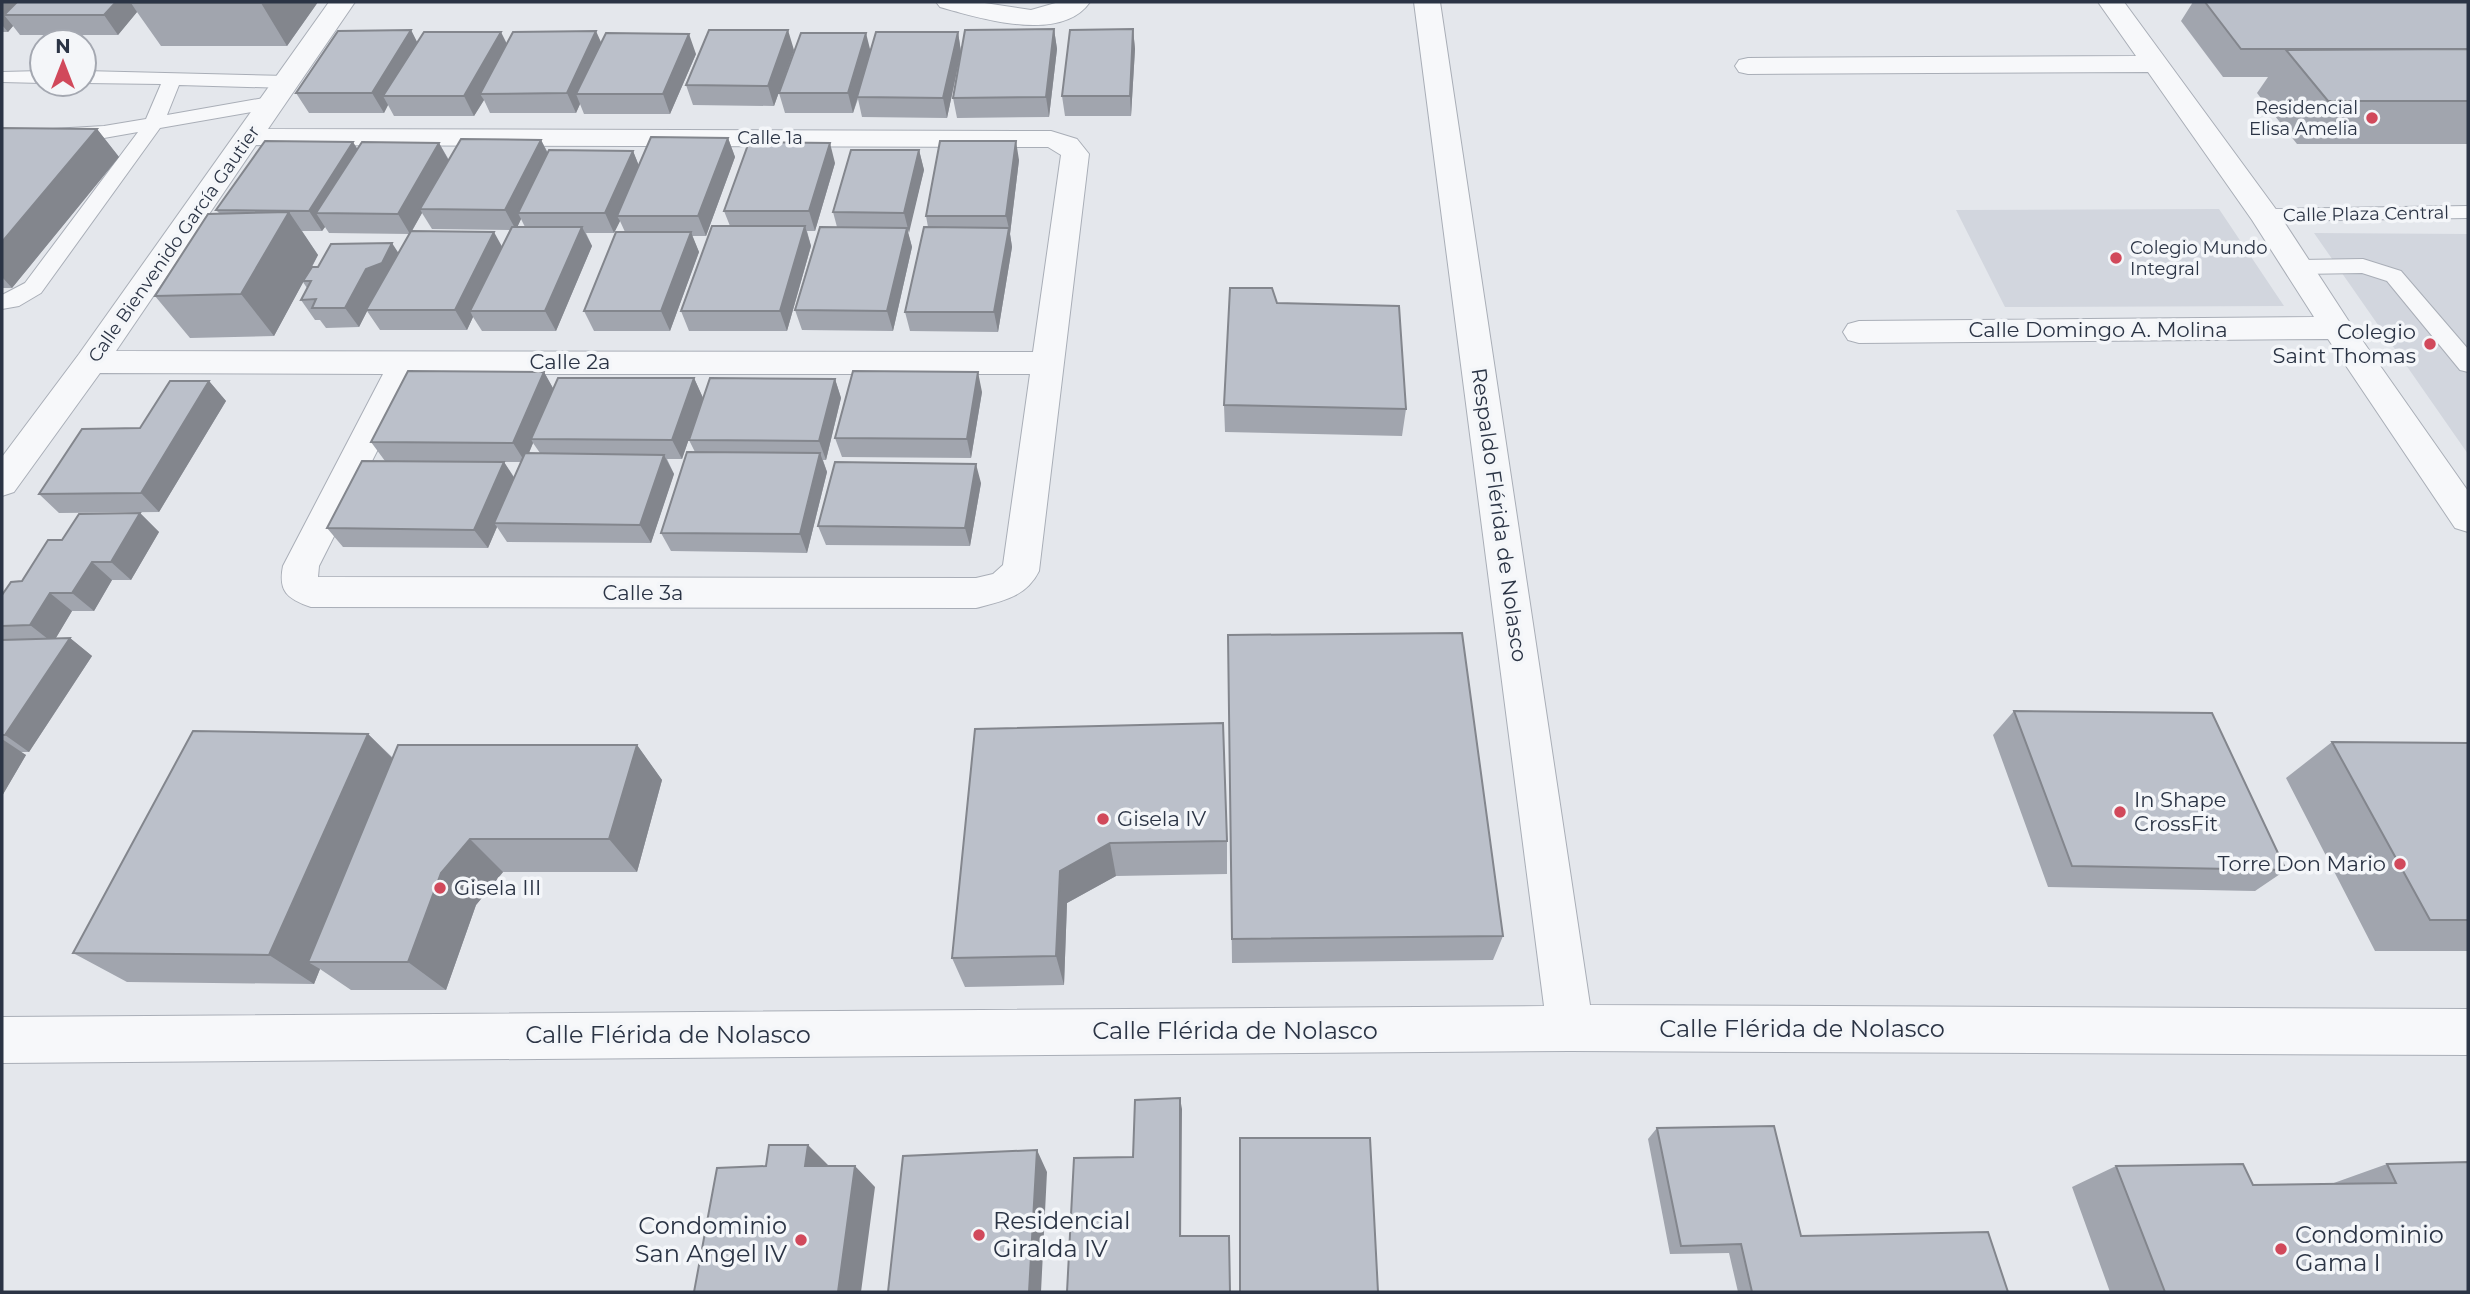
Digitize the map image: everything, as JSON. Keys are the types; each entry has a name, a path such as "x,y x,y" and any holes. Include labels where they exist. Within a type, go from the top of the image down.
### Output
{"street":[{"name":"Calle Bienvenido García Gautier","path":"2,483 91,362 342,2"},
{"path":"949,2 1002,15 1029,18 1049,15 1077,2"},
{"name":"Respaldo Flérida de Nolasco","path":"1427,2 1570,1028"},
{"path":"2111,2 2300,267 2337,328 2468,518"},
{"path":"1748,66 2156,64"},
{"name":"Calle 1a","path":"249,137 1051,138 1067,145 1075,154 1050,363"},
{"name":"Calle Domingo A. Molina","path":"1859,332 2337,328"},
{"name":"Calle 3a","path":"405,361 301,566 298,582 311,592 976,593 1004,586 1021,571 1050,363"},
{"name":"Calle 2a","path":"91,362 1050,363"},
{"name":"Calle Flérida de Nolasco","path":"2,1040 1570,1028 2468,1032"}],"lane":[{"path":"2,77 28,77"},
{"path":"98,77 173,78 281,92"},
{"path":"2,302 12,301 33,288 154,123 173,78"},
{"path":"2,138 104,132 154,123 281,92"},
{"name":"Calle Plaza Central","path":"2264,215 2468,212"},
{"path":"2300,267 2363,266 2395,275 2468,364"}],"shaded area":[{"name":"Colegio Mundo Integral","path":"2219,209 2284,306 2005,307 1956,210"},
{"name":"Colegio Saint Thomas","path":"2314,233 2468,234 2468,454"}],"building":[{"path":"17,2 116,2 104,15 4,15"},
{"path":"132,2 262,2 131,3"},
{"path":"2205,2 2468,2 2468,49 2241,49"},
{"path":"1054,29 1046,97 953,98 965,30"},
{"path":"1133,29 1130,96 1062,96 1070,30"},
{"path":"411,30 372,93 296,93 338,31"},
{"path":"709,30 788,30 768,86 686,85"},
{"path":"596,31 567,93 480,94 513,32"},
{"path":"424,32 501,32 464,96 383,96"},
{"path":"876,32 958,32 943,98 857,97"},
{"path":"606,33 689,34 663,94 576,94"},
{"path":"801,33 866,33 848,93 779,93"},
{"path":"2468,49 2468,101 2328,101 2286,50"},
{"path":"2,128 97,129 2,242"},
{"path":"651,137 728,138 698,216 617,216"},
{"path":"461,139 541,140 505,210 420,209"},
{"path":"265,141 353,142 309,211 216,210"},
{"path":"940,141 1016,141 1006,216 926,216"},
{"path":"362,142 439,143 398,214 316,213"},
{"path":"749,142 830,143 809,211 724,211"},
{"path":"549,150 633,151 605,213 518,213"},
{"path":"851,150 919,150 904,213 833,212"},
{"path":"289,212 241,294 155,296 208,214"},
{"path":"712,226 805,226 780,311 681,311"},
{"path":"512,227 582,227 545,311 470,311"},
{"path":"820,227 907,228 887,311 795,310"},
{"path":"924,227 1009,228 994,312 905,312"},
{"path":"411,231 494,232 455,310 366,310"},
{"path":"616,232 691,232 661,311 584,311"},
{"path":"392,243 382,263 366,269 345,308 312,308 316,299 301,300 311,281 303,281 312,267 318,267 331,244"},
{"path":"1230,288 1272,288 1277,303 1399,306 1406,409 1224,405"},
{"path":"408,371 544,372 513,443 371,442"},
{"path":"853,371 978,372 967,439 835,438"},
{"path":"558,378 694,378 672,440 531,439"},
{"path":"710,378 835,379 819,441 689,440"},
{"path":"170,381 209,381 141,493 39,494 82,429 140,428"},
{"path":"687,452 820,453 800,534 661,533"},
{"path":"525,453 664,455 640,525 494,523"},
{"path":"362,461 504,462 474,530 327,528"},
{"path":"835,462 976,464 965,528 818,526"},
{"path":"140,513 111,562 92,562 72,593 50,593 30,625 2,626 2,595 11,582 22,581 48,540 62,540 79,514"},
{"path":"1462,633 1503,936 1232,939 1228,635"},
{"path":"70,638 5,735 2,735 2,640"},
{"name":"In Shape CrossFit","path":"2014,711 2212,713 2286,870 2072,866"},
{"name":"Gisela IV","path":"1223,723 1227,841 1110,843 1060,871 1056,956 952,958 975,729"},
{"path":"193,731 368,734 269,955 73,953"},
{"path":"2332,742 2468,743 2468,920 2430,920"},
{"path":"398,745 637,745 609,839 470,839 441,873 408,962 308,962"},
{"path":"1180,1098 1180,1236 1229,1236 1230,1292 1067,1292 1074,1158 1133,1157 1135,1100"},
{"path":"1774,1126 1801,1236 1988,1232 2008,1292 1752,1292 1741,1244 1681,1246 1657,1128"},
{"path":"1240,1138 1370,1138 1378,1292 1240,1292"},
{"name":"Condominio San Angel IV","path":"769,1145 808,1145 805,1166 855,1166 838,1292 694,1292 717,1168 766,1166"},
{"name":"Residencial Giralda IV","path":"1037,1150 1029,1292 888,1292 903,1156"},
{"name":"Condominio Gama I","path":"2468,1162 2468,1292 2165,1292 2116,1166 2243,1164 2253,1185 2396,1183 2387,1164"}],"place":[{"name":"Residencial Elisa Amelia","path":"2372,118"},
{"name":"Colegio Mundo Integral","path":"2116,258"},
{"name":"Colegio Saint Thomas","path":"2430,344"},
{"name":"In Shape CrossFit","path":"2120,812"},
{"name":"Gisela IV","path":"1103,819"},
{"name":"Torre Don Mario","path":"2400,864"},
{"name":"Gisela III","path":"440,888"},
{"name":"Residencial Giralda IV","path":"979,1235"},
{"name":"Condominio San Angel IV","path":"801,1240"},
{"name":"Condominio Gama I","path":"2281,1249"}]}
